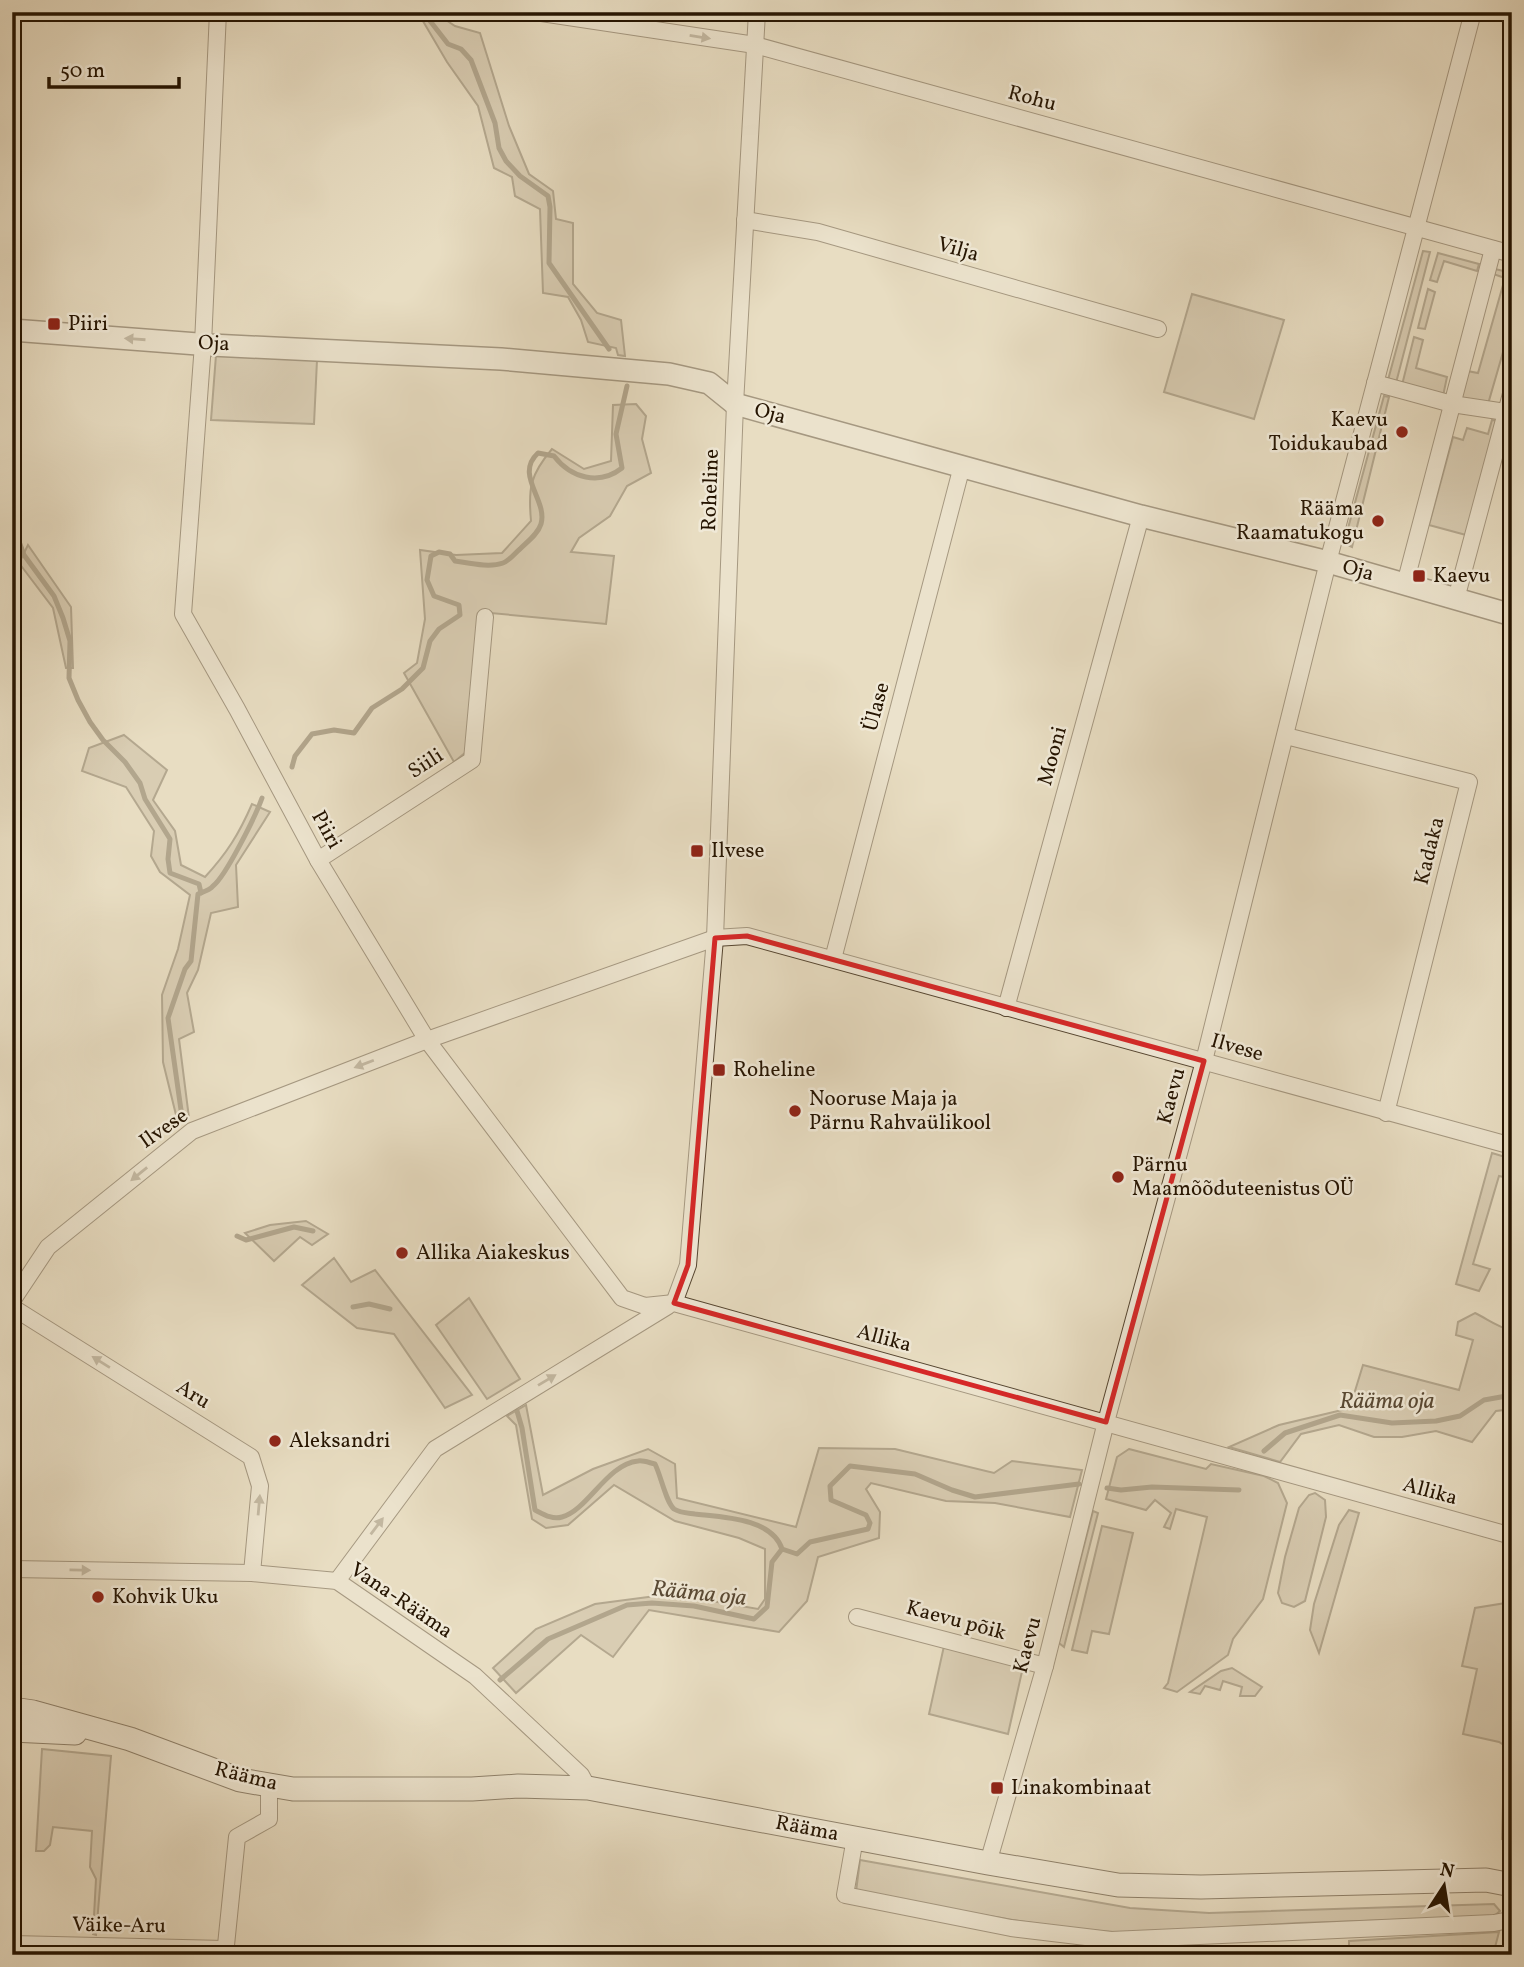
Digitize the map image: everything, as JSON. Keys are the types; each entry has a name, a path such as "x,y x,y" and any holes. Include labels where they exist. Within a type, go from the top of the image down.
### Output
{"main road":[{"name":"Rääma","path":"12,1710 33,1712 110,1733 240,1780 293,1789 472,1789 519,1786 587,1788 1118,1885 1153,1887 1486,1880 1512,1885"},
{"name":"Rääma","path":"12,1730 110,1733"}],"street":[{"name":"Piiri","path":"218,12 203,344 183,614 318,860 427,1040 622,1298 645,1306 674,1303"},
{"name":"Rohu","path":"535,12 755,45 1512,254"},
{"name":"Roheline","path":"674,1303 688,1265 715,938 735,404 757,12"},
{"name":"Kaevu","path":"988,1863 1045,1666 1106,1422 1204,1061 1328,562 1473,12"},
{"name":"Vilja","path":"745,220 818,232 1158,329"},
{"path":"1405,584 1493,249"},
{"name":"Oja","path":"12,330 203,344 501,359 668,374 709,383 735,404 1141,516 1328,562 1512,615"},
{"path":"1375,383 1452,404 1509,413"},
{"path":"1456,599 1509,413 1512,390"},
{"name":"Ülase","path":"833,959 962,466"},
{"name":"Mooni","path":"1006,1008 1141,516"},
{"name":"Siili","path":"318,860 472,760 485,617"},
{"name":"Kadaka","path":"1286,736 1469,782 1386,1113"},
{"name":"Ilvese","path":"12,1301 48,1247 192,1131 427,1040 715,938 747,936 1512,1146"},
{"path":"337,1581 435,1449 674,1303"},
{"name":"Allika","path":"674,1303 1512,1536"},
{"name":"Aru","path":"12,1307 251,1457 260,1486 252,1573"},
{"name":"Vana-Rääma","path":"12,1569 252,1573 337,1581 475,1676 581,1775 587,1788"},
{"name":"Kaevu põik","path":"857,1616 1045,1666"},
{"path":"225,1952 237,1837 269,1819 269,1785"},
{"path":"855,1838 845,1895 1011,1928 1111,1940 1494,1923 1508,1920 1512,1911"},
{"name":"Väike-Aru","path":"12,1944 225,1952"}],"highlighted area":[{"path":"747,936 1204,1061 1106,1422 674,1303 688,1265 715,938"}],"shaded area":[{"path":"437,14 455,26 480,33 509,126 529,174 553,191 556,219 573,223 573,284 597,313 621,320 625,356 618,355 616,348 588,342 581,320 568,297 543,293 540,209 515,196 512,177 494,168 478,106 447,62 420,16"},
{"path":"1423,251 1430,252 1396,383 1388,380"},
{"path":"1438,253 1479,264 1477,271 1444,261 1437,282 1430,280"},
{"path":"1495,269 1512,273 1512,321 1488,404 1459,398 1467,371 1478,373 1505,278 1493,274"},
{"path":"1428,289 1435,292 1425,329 1418,328"},
{"path":"1192,294 1284,320 1254,419 1164,392"},
{"path":"1414,337 1423,340 1416,368 1447,377 1443,396 1402,385"},
{"path":"216,355 317,360 314,424 211,420"},
{"path":"1384,396 1389,397 1352,547 1344,543"},
{"path":"636,404 646,416 642,439 651,473 627,486 610,516 579,538 571,552 614,556 606,624 480,612 466,752 454,762 404,673 417,663 425,619 420,550 456,555 502,553 531,521 532,482 552,449 584,469 611,461 613,405"},
{"path":"1492,420 1498,421 1466,535 1429,525 1453,437 1463,440 1467,428 1488,434"},
{"path":"28,545 71,607 73,668 66,668 53,608 19,563"},
{"path":"124,735 167,770 153,800 175,831 181,865 205,877 232,843 252,804 270,812 236,865 238,907 211,913 198,970 187,993 194,1032 179,1039 189,1118 178,1123 163,1062 162,995 178,949 190,895 160,872 151,856 154,831 126,787 82,771 89,748"},
{"path":"1492,1153 1512,1159 1512,1179 1499,1176 1473,1264 1490,1269 1479,1291 1456,1284"},
{"path":"306,1221 328,1234 312,1245 300,1237 274,1261 245,1233 270,1225"},
{"path":"334,1258 351,1282 375,1270 472,1395 445,1408 394,1334 357,1328 302,1285"},
{"path":"469,1298 520,1379 487,1399 436,1325"},
{"path":"1475,1313 1512,1331 1512,1409 1496,1411 1472,1442 1436,1431 1402,1437 1374,1437 1339,1425 1301,1434 1280,1462 1229,1447 1279,1425 1359,1406 1355,1391 1363,1365 1459,1390 1473,1340 1456,1335 1458,1322"},
{"path":"526,1405 543,1495 593,1469 648,1449 675,1464 677,1498 796,1527 819,1448 895,1449 994,1473 1012,1461 1082,1470 1070,1517 995,1503 946,1501 871,1483 866,1489 880,1512 879,1538 818,1557 807,1601 779,1632 649,1610 613,1657 581,1635 516,1693 493,1668 536,1629 595,1604 671,1594 758,1609 765,1599 765,1549 739,1538 675,1521 614,1485 568,1525 546,1528 532,1519 516,1425 507,1416"},
{"path":"1129,1449 1206,1469 1211,1464 1264,1476 1278,1483 1287,1503 1263,1599 1233,1639 1228,1655 1177,1692 1164,1688 1168,1683 1207,1517 1176,1509 1170,1529 1164,1527 1171,1513 1155,1500 1146,1510 1106,1499 1117,1457"},
{"path":"1315,1493 1325,1500 1326,1517 1305,1601 1294,1607 1282,1603 1278,1593 1299,1508 1309,1495"},
{"path":"1349,1510 1359,1513 1319,1653 1310,1630 1314,1604 1339,1525"},
{"path":"1093,1511 1098,1513 1064,1647 1059,1643"},
{"path":"1102,1526 1133,1533 1109,1634 1092,1631 1087,1653 1072,1650"},
{"path":"1512,1602 1512,1642 1509,1641 1505,1659 1512,1663 1512,1750 1499,1742 1463,1734 1477,1669 1462,1666 1475,1608"},
{"path":"944,1646 1023,1667 1008,1734 929,1714"},
{"path":"1232,1668 1262,1687 1255,1696 1240,1696 1242,1687 1223,1681 1220,1690 1205,1686 1200,1694 1190,1692 1221,1671"},
{"path":"42,1749 111,1756 96,1935 93,1934 96,1879 90,1867 92,1831 53,1827 50,1845 44,1851 36,1851"},
{"path":"1503,1803 1512,1803 1511,1840 1502,1839"},
{"path":"860,1860 1130,1908 1209,1913 1494,1904 1500,1911 1493,1917 1298,1923 1126,1933 1024,1922 856,1892"},
{"path":"1499,1932 1493,1955 1349,1955 1349,1941"}],"waterway":[{"path":"427,17 448,44 461,49 471,60 495,123 499,148 506,161 520,176 548,196 549,263 609,349"},
{"path":"292,767 295,756 312,734 334,730 354,733 372,708 402,689 423,668 430,641 439,629 460,615 459,605 434,596 427,580 431,556 439,552 450,554 455,561 479,565 503,563 540,528 542,515 529,470 538,453 554,456 569,470 586,477 604,477 622,468 616,434 627,386"},
{"path":"12,523 24,555 54,596 63,618 70,641 69,678 78,700 103,740 125,762 140,783 145,799 170,839 170,873 199,884 201,893"},
{"path":"182,1117 168,1018 185,969 191,961 198,894 219,880 233,858 262,798"},
{"path":"237,1236 246,1240 294,1227 313,1231"},
{"path":"353,1307 369,1304 390,1309"},
{"name":"Rääma oja","path":"1264,1451 1285,1433 1340,1415 1392,1423 1436,1421 1460,1416 1484,1400 1512,1395"},
{"path":"517,1411 535,1510 544,1515 558,1518 571,1513 617,1470 627,1464 644,1461 655,1464 668,1501 674,1509 684,1513 732,1518 757,1525 768,1531 782,1549"},
{"name":"Rääma oja","path":"500,1680 548,1639 627,1605 652,1603 694,1606 754,1619 767,1607 772,1562 782,1549 797,1554 810,1542 868,1529 870,1523 866,1515 831,1500 830,1486 850,1466 915,1474 975,1497 1079,1484"},
{"name":"Rääma oja","path":"1107,1488 1239,1490"}],"place":[{"name":"Piiri","path":"54,324"},
{"name":"Kaevu Toidukaubad","path":"1402,432"},
{"name":"Rääma Raamatukogu","path":"1378,521"},
{"name":"Kaevu","path":"1419,576"},
{"name":"Ilvese","path":"697,851"},
{"name":"Roheline","path":"719,1070"},
{"name":"Nooruse Maja ja Pärnu Rahvaülikool","path":"795,1111"},
{"name":"Pärnu Maamõõduteenistus OÜ","path":"1118,1177"},
{"name":"Allika Aiakeskus","path":"402,1253"},
{"name":"Aleksandri","path":"275,1441"},
{"name":"Kohvik Uku","path":"98,1597"},
{"name":"Linakombinaat","path":"997,1788"}]}
